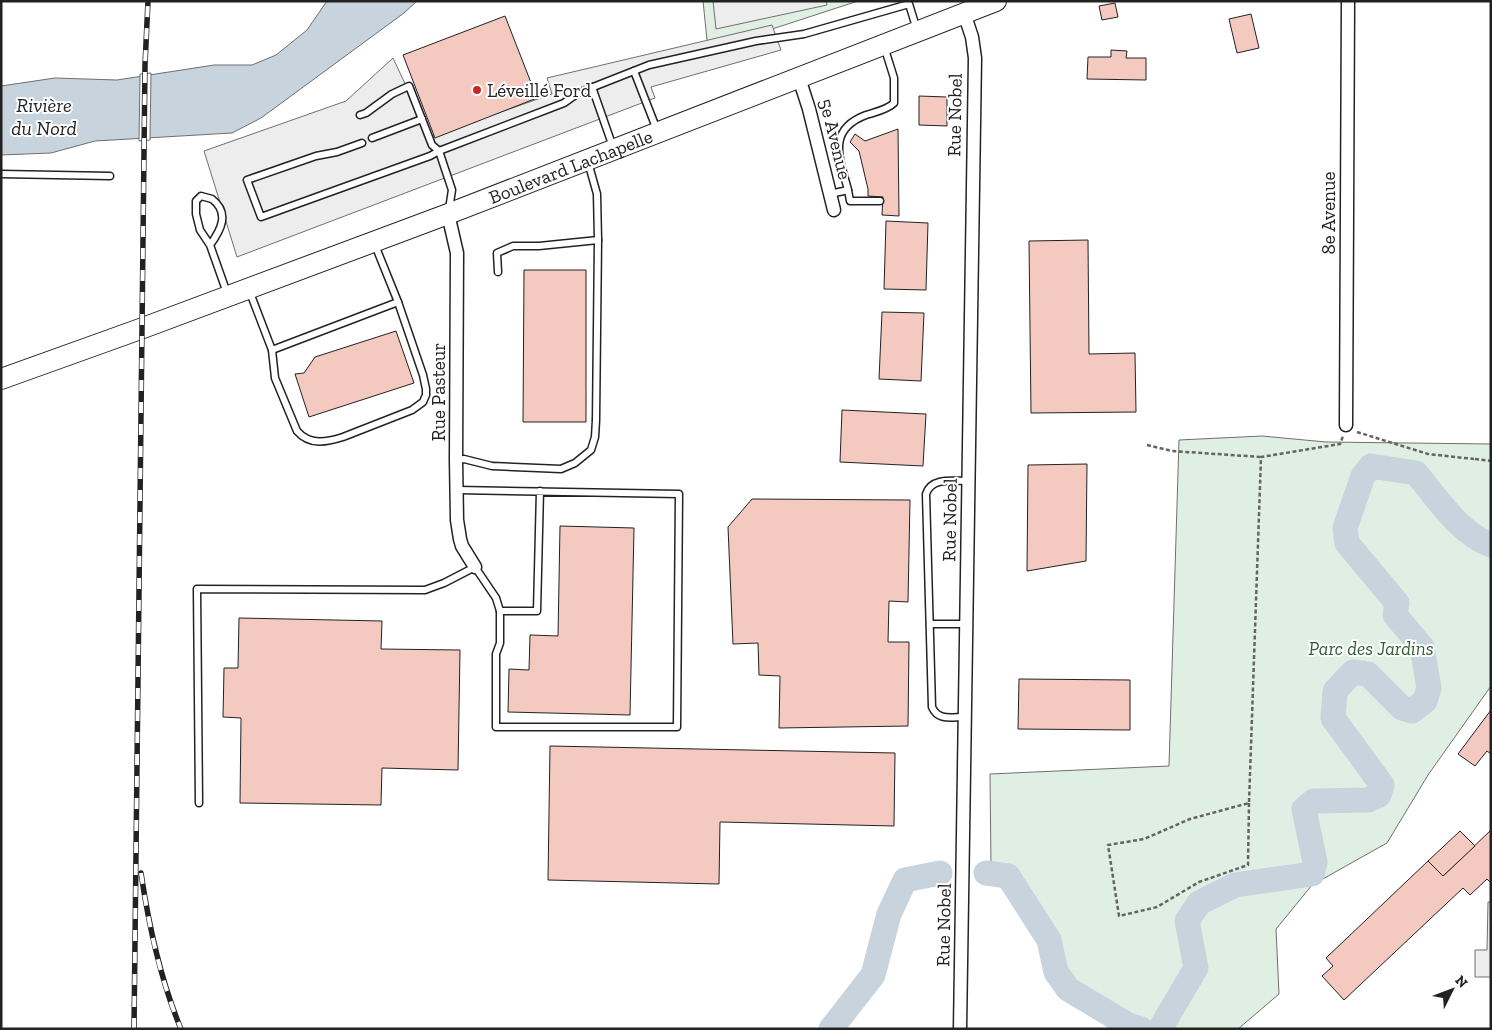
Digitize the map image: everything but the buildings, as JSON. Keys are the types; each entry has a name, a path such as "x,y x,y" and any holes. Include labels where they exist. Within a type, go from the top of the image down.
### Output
{"main road":[{"name":"Boulevard Lachapelle","path":"1,379 143,328 588,161 996,1"}],"street":[{"name":"8e Avenue","path":"1346,425 1348,1"},
{"name":"Rue Nobel","path":"960,1029 975,58 972,37 964,13"},
{"name":"5e Avenue","path":"799,78 809,109 834,210"},
{"name":"Rue Pasteur","path":"448,214 457,253 457,520 460,539 475,567"}],"lane":[{"path":"362,143 337,152 316,156 247,180 261,217 430,156 564,103 578,92 649,66 756,41 804,34 909,4 917,31"},
{"path":"880,201 850,201 838,152 838,144 849,125 854,121 894,103 894,78 884,45"},
{"path":"634,71 658,133"},
{"path":"360,115 366,113 392,94 409,86 432,145 439,151 452,190 448,214"},
{"path":"592,87 614,150"},
{"path":"372,138 422,119"},
{"path":"456,460 464,459 492,466 561,469 575,463 591,450 595,437 596,420 598,240 597,194 588,161"},
{"path":"1,174 110,176"},
{"path":"830,194 848,190"},
{"path":"210,245 222,225 222,210 212,199 201,196 196,201 196,214 200,230 210,245 228,296"},
{"path":"498,272 497,252 513,246 539,246 598,240"},
{"path":"248,289 272,350 275,378 298,432 303,438 314,442 344,437 412,410 423,402 426,395 423,375 398,302 374,242"},
{"path":"272,350 398,302"},
{"path":"964,717 940,717 934,713 932,708 926,494 931,484 936,482 968,481"},
{"path":"199,803 197,589 425,590 444,583 475,567 496,598 500,611 500,642 496,654 496,727 677,726 679,494 457,490"},
{"path":"500,611 537,611 540,491"},
{"path":"930,624 966,624"}],"path":[{"path":"1147,445 1172,450 1261,457 1340,444 1346,425 1358,434 1428,454 1491,461"},
{"path":"1249,803 1190,819 1144,839 1108,845 1119,916 1157,907 1199,882 1248,865 1261,457"}],"green space":[{"path":"703,1 858,1 708,50"},
{"name":"Parc des Jardins","path":"1262,436 1326,442 1491,444 1491,686 1428,775 1387,843 1312,885 1276,929 1279,994 1238,1029 1133,1029 1103,1014 1076,992 1053,954 1052,932 991,867 990,774 1169,766 1179,440"}],"shaded area":[{"path":"713,1 826,1 827,5 716,29"},
{"path":"772,25 781,50 651,87 655,98 237,257 204,151 346,101 393,58 430,137 552,94 547,78"},
{"path":"1488,902 1491,902 1491,977 1475,977 1475,950 1487,950"}],"water":[{"name":"Rivière du Nord","path":"327,1 417,1 404,13 261,118 232,133 95,141 51,153 1,155 1,86 55,78 117,80 214,65 252,65 276,55 307,30"}],"pier":[{"path":"151,73 150,140 139,141 140,74"}],"waterway":[{"path":"1160,1029 1196,968 1187,921 1199,903 1235,885 1312,874 1315,862 1304,809 1314,801 1368,800 1379,795 1382,785 1333,718 1335,691 1353,672 1368,674 1402,708 1412,711 1425,701 1429,688 1422,647 1395,615 1397,603 1347,543 1345,528 1363,476 1371,466 1416,473 1459,524 1479,539 1491,545"},
{"path":"831,1029 873,975 889,914 905,880 940,873"},
{"path":"986,873 1008,876 1049,940 1056,972 1068,989 1128,1025 1141,1029"}],"railway":[{"path":"134,1029 145,65 148,1"},
{"path":"141,873 156,953 181,1029"}],"place":[{"name":"Léveillé Ford","path":"477,90"}]}
